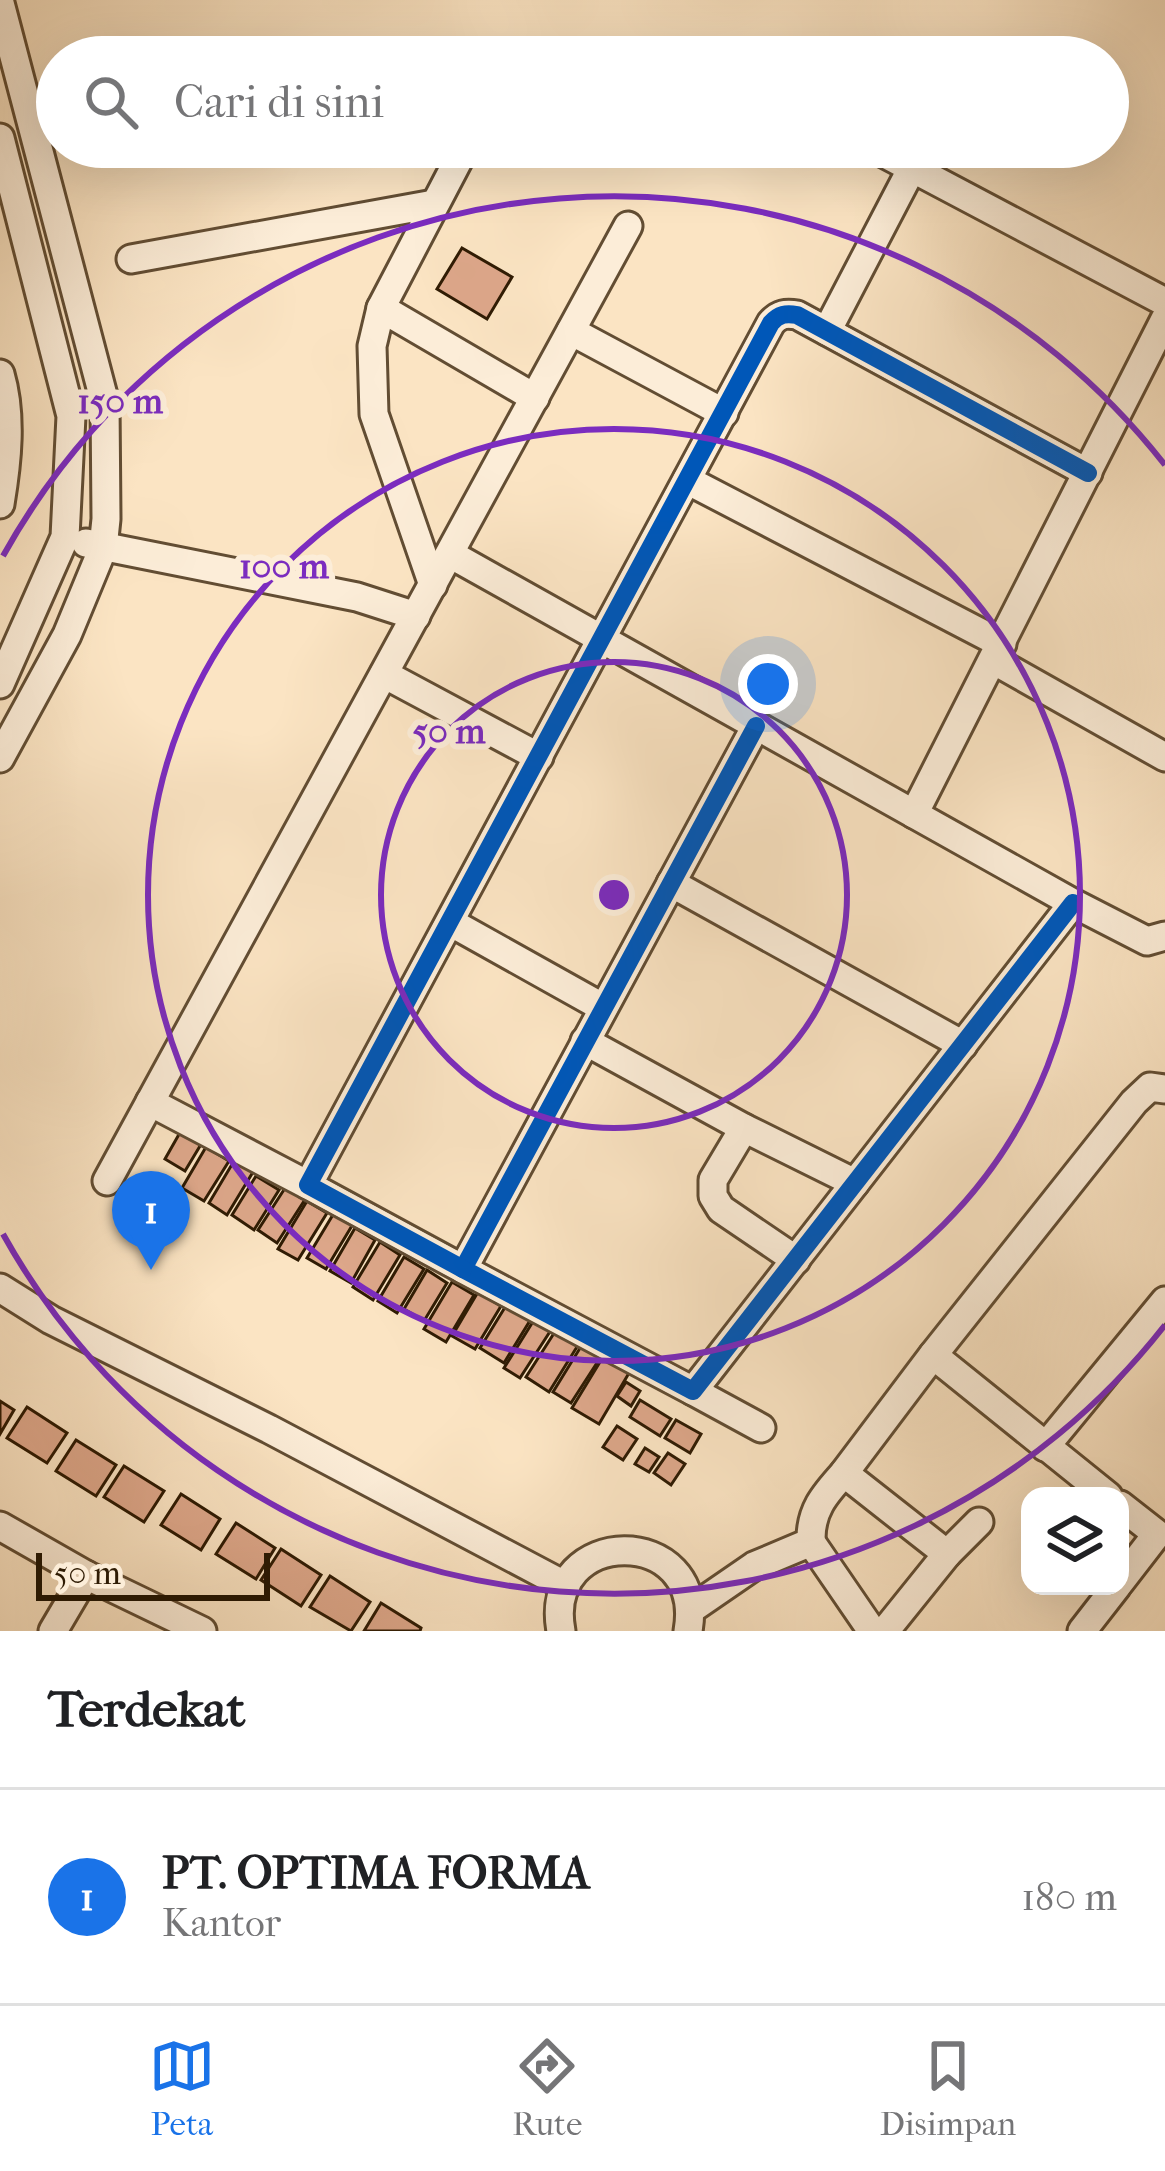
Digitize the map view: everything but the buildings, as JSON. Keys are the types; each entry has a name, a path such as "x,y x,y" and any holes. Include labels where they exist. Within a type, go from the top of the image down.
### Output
{"street":[{"path":"0,3 36,140"},
{"path":"0,138 71,416 65,537 0,684"},
{"path":"0,758 67,635 103,548 106,519 105,403 43,168"},
{"path":"433,586 374,414 372,346 381,308 453,168"},
{"path":"827,331 912,168 1165,302"},
{"path":"131,259 434,204"},
{"path":"106,1181 628,226"},
{"path":"381,308 535,398"},
{"path":"308,1186 777,316 797,315 1088,473"},
{"path":"914,814 1165,319"},
{"path":"571,332 724,413"},
{"path":"0,374 7,395 0,504"},
{"path":"688,480 998,652 1165,757"},
{"path":"65,537 357,597 416,616"},
{"path":"450,554 1073,903 1147,941 1165,936"},
{"path":"384,674 539,757"},
{"path":"463,1269 756,726"},
{"path":"671,883 963,1045"},
{"path":"693,1391 1073,903"},
{"path":"450,922 602,1007"},
{"path":"585,1041 855,1183"},
{"path":"872,1631 812,1542 817,1505 1134,1102 1150,1087 1165,1089"},
{"path":"150,1102 761,1427"},
{"path":"744,1128 713,1180 713,1196 721,1209 796,1260"},
{"path":"0,1288 51,1320 566,1586"},
{"path":"1045,1447 1165,1301"},
{"path":"933,1355 1096,1487"},
{"path":"844,1473 947,1554"},
{"path":"1129,1511 1162,1533 1129,1571"},
{"path":"885,1631 979,1522"},
{"path":"0,1526 202,1631"},
{"path":"689,1621 754,1566 812,1542"},
{"path":"561,1631 560,1600 574,1573 606,1552 626,1549 645,1552 676,1574 686,1592 689,1621"},
{"path":"53,1631 86,1574"},
{"path":"1082,1631 1110,1595"}],"cycle path":[{"path":"463,1269 308,1185 771,323 783,315 797,315 1088,473"},
{"path":"756,726 463,1269 693,1391 1073,903"}],"place":[{"name":"PT. OPTIMA FORMA","path":"151,1270"}]}
